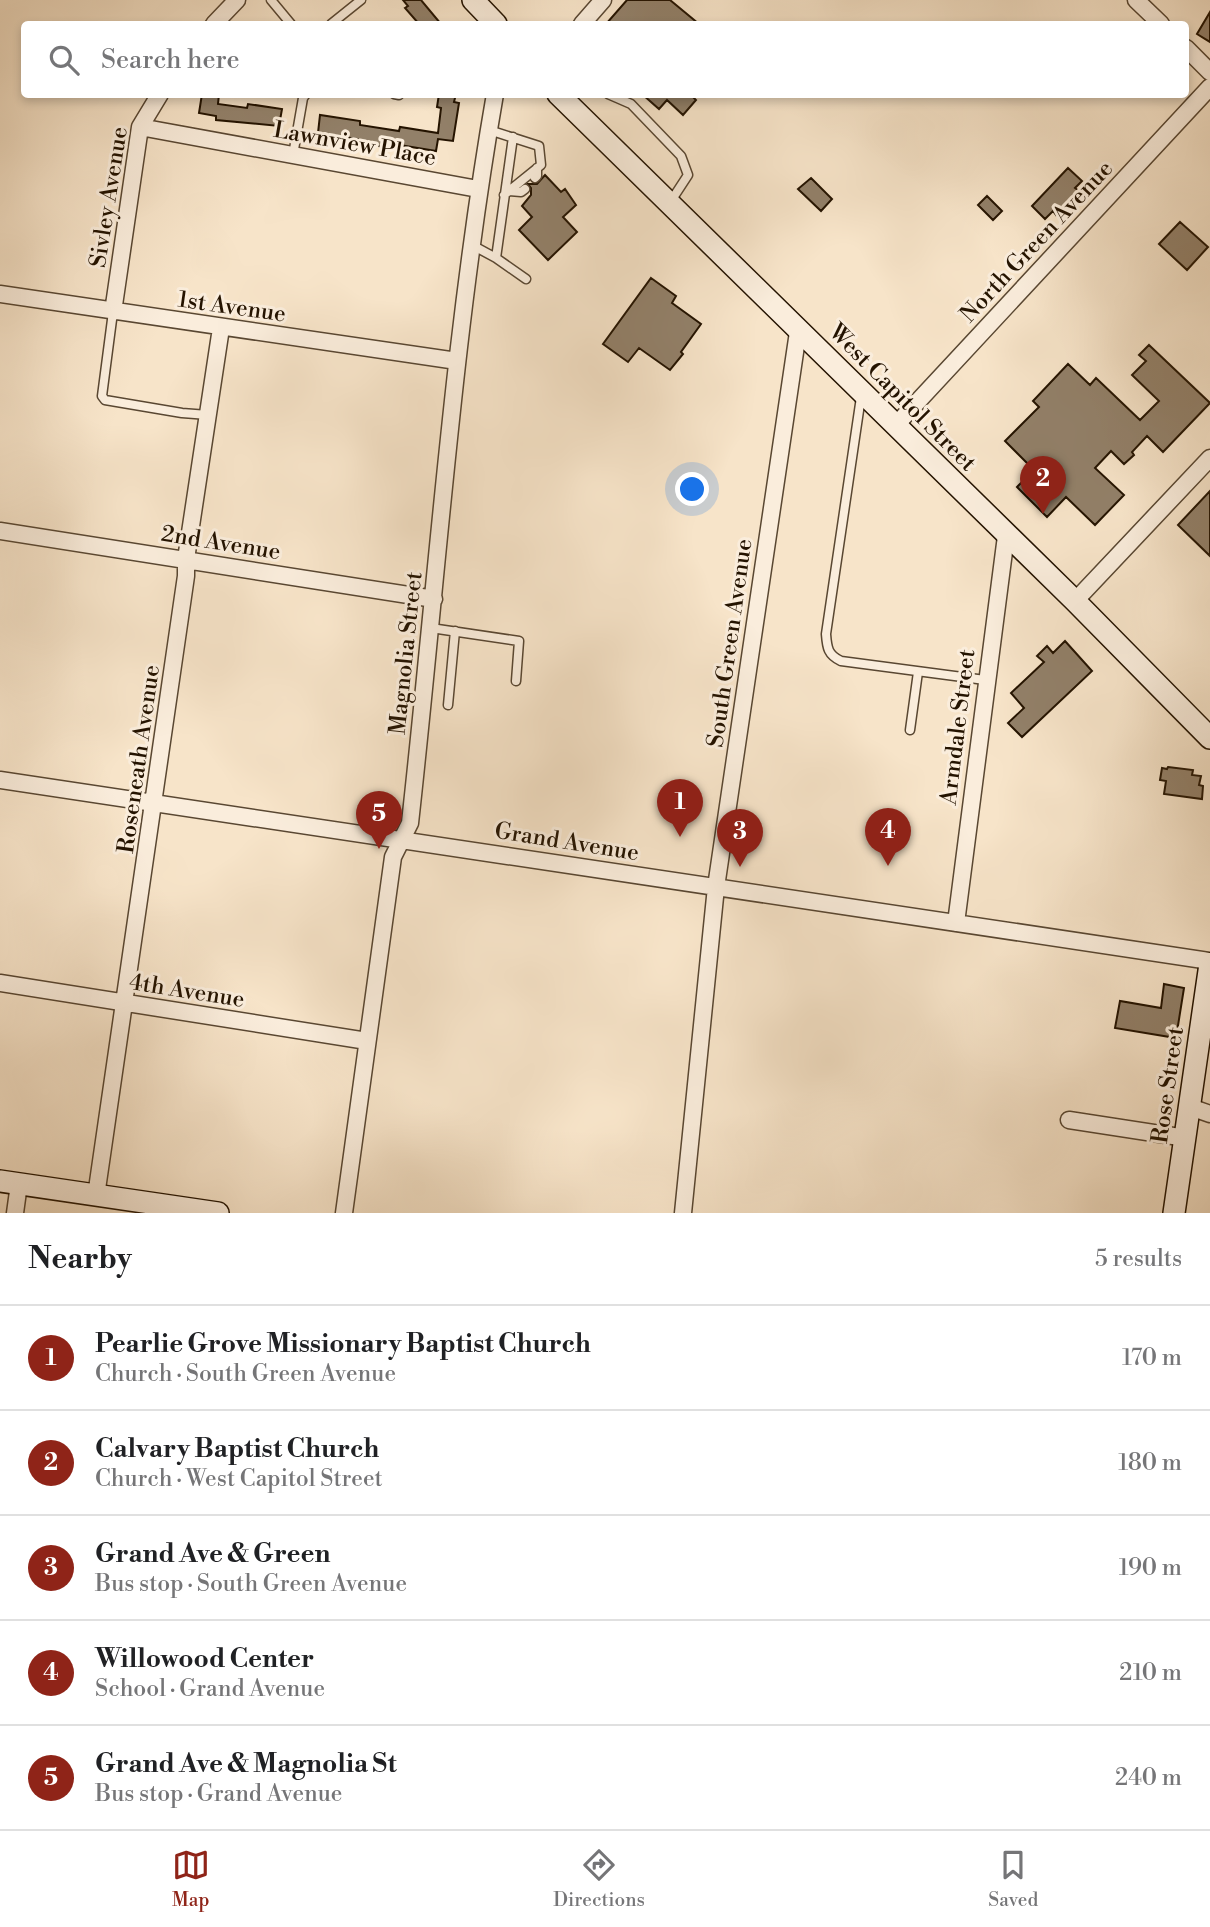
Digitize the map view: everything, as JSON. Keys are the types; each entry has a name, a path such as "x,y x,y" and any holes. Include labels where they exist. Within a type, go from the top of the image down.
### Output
{"main road":[{"path":"473,0 493,21"},
{"name":"West Capitol Street","path":"567,98 669,204 1210,738"},
{"name":"Rose Street","path":"1174,1213 1186,1138 1200,1110 1210,962"},
{"path":"9,1183 218,1213"}],"street":[{"path":"217,21 237,0"},
{"path":"585,21 603,0"},
{"path":"1136,0 1158,21"},
{"path":"1189,52 1210,72"},
{"name":"North Green Avenue","path":"895,426 1210,87"},
{"name":"Sivley Avenue","path":"113,312 140,127 158,98"},
{"name":"Magnolia Street","path":"344,1213 393,857 410,823 457,361 478,189 494,98"},
{"name":"Lawnview Place","path":"140,127 478,189"},
{"name":"1st Avenue","path":"0,294 457,361"},
{"name":"Roseneath Avenue","path":"96,1196 155,804 186,576 186,559 221,328"},
{"name":"South Green Avenue","path":"683,1213 716,887 799,331"},
{"path":"1074,601 1210,458"},
{"name":"2nd Avenue","path":"0,531 434,599"},
{"name":"Armdale Street","path":"956,923 985,680 1006,536"},
{"name":"Grand Avenue","path":"0,780 1210,962"},
{"name":"4th Avenue","path":"0,983 368,1041"},
{"path":"1069,1120 1186,1138"},
{"path":"9,1183 15,1213"}],"lane":[{"path":"271,0 288,21"},
{"path":"335,21 361,0"},
{"path":"293,155 303,98"},
{"path":"617,98 631,104 681,156 688,175 669,204"},
{"path":"489,130 539,146 541,165 507,193"},
{"path":"496,258 513,137"},
{"path":"535,178 537,169"},
{"path":"507,193 521,192 525,188"},
{"path":"472,245 526,279"},
{"path":"113,312 102,396 105,400 208,415"},
{"path":"862,394 828,621 827,647 831,656 841,662 985,680"},
{"path":"431,628 519,641 516,681"},
{"path":"448,705 455,631"},
{"path":"910,730 918,672"}],"building":[{"path":"403,0 421,0 438,21 416,21 405,8 408,6"},
{"path":"627,0 670,0 695,21 609,21"},
{"path":"1210,12 1210,42 1197,34"},
{"path":"201,98 219,98 218,104 247,108 248,104 282,109 279,126 216,120 216,116 199,113"},
{"path":"438,98 455,98 454,102 459,103 453,141 438,139 436,151 399,145 398,149 357,143 358,139 318,133 320,115 399,131 400,127 438,133 441,108 437,107"},
{"path":"647,98 696,100 683,115 667,100 659,109"},
{"path":"1068,168 1082,181 1075,188 1079,191 1056,215 1053,211 1045,219 1032,206"},
{"path":"545,175 561,192 565,189 576,205 563,217 577,232 548,260 519,230 532,217 522,206 531,195 528,184 537,184"},
{"path":"811,178 832,199 821,211 798,189"},
{"path":"987,196 1002,211 993,220 978,205"},
{"path":"1180,222 1208,247 1187,270 1159,244"},
{"path":"651,278 676,296 672,303 701,324 670,370 639,348 628,362 603,344"},
{"path":"1149,345 1210,403 1163,452 1147,436 1124,464 1111,451 1095,468 1124,495 1095,525 1066,497 1047,517 1017,487 1034,470 1005,441 1039,407 1033,401 1068,364 1090,385 1096,378 1140,420 1159,401 1132,375 1146,361 1139,355"},
{"path":"1210,491 1210,556 1178,525"},
{"path":"1065,641 1092,671 1022,737 1008,723 1024,708 1011,693 1044,662 1037,656 1047,646 1053,653"},
{"path":"1162,768 1193,770 1192,775 1201,776 1199,785 1203,786 1202,799 1164,794 1166,781 1160,780"},
{"path":"1164,984 1184,988 1176,1038 1115,1028 1120,1001 1161,1008"}],"place":[{"name":"Calvary Baptist Church","path":"1043,514"},
{"name":"Pearlie Grove Missionary Baptist Church","path":"680,837"},
{"name":"Grand Ave & Magnolia St","path":"379,849"},
{"name":"Willowood Center","path":"888,866"},
{"name":"Grand Ave & Green","path":"740,867"}]}
